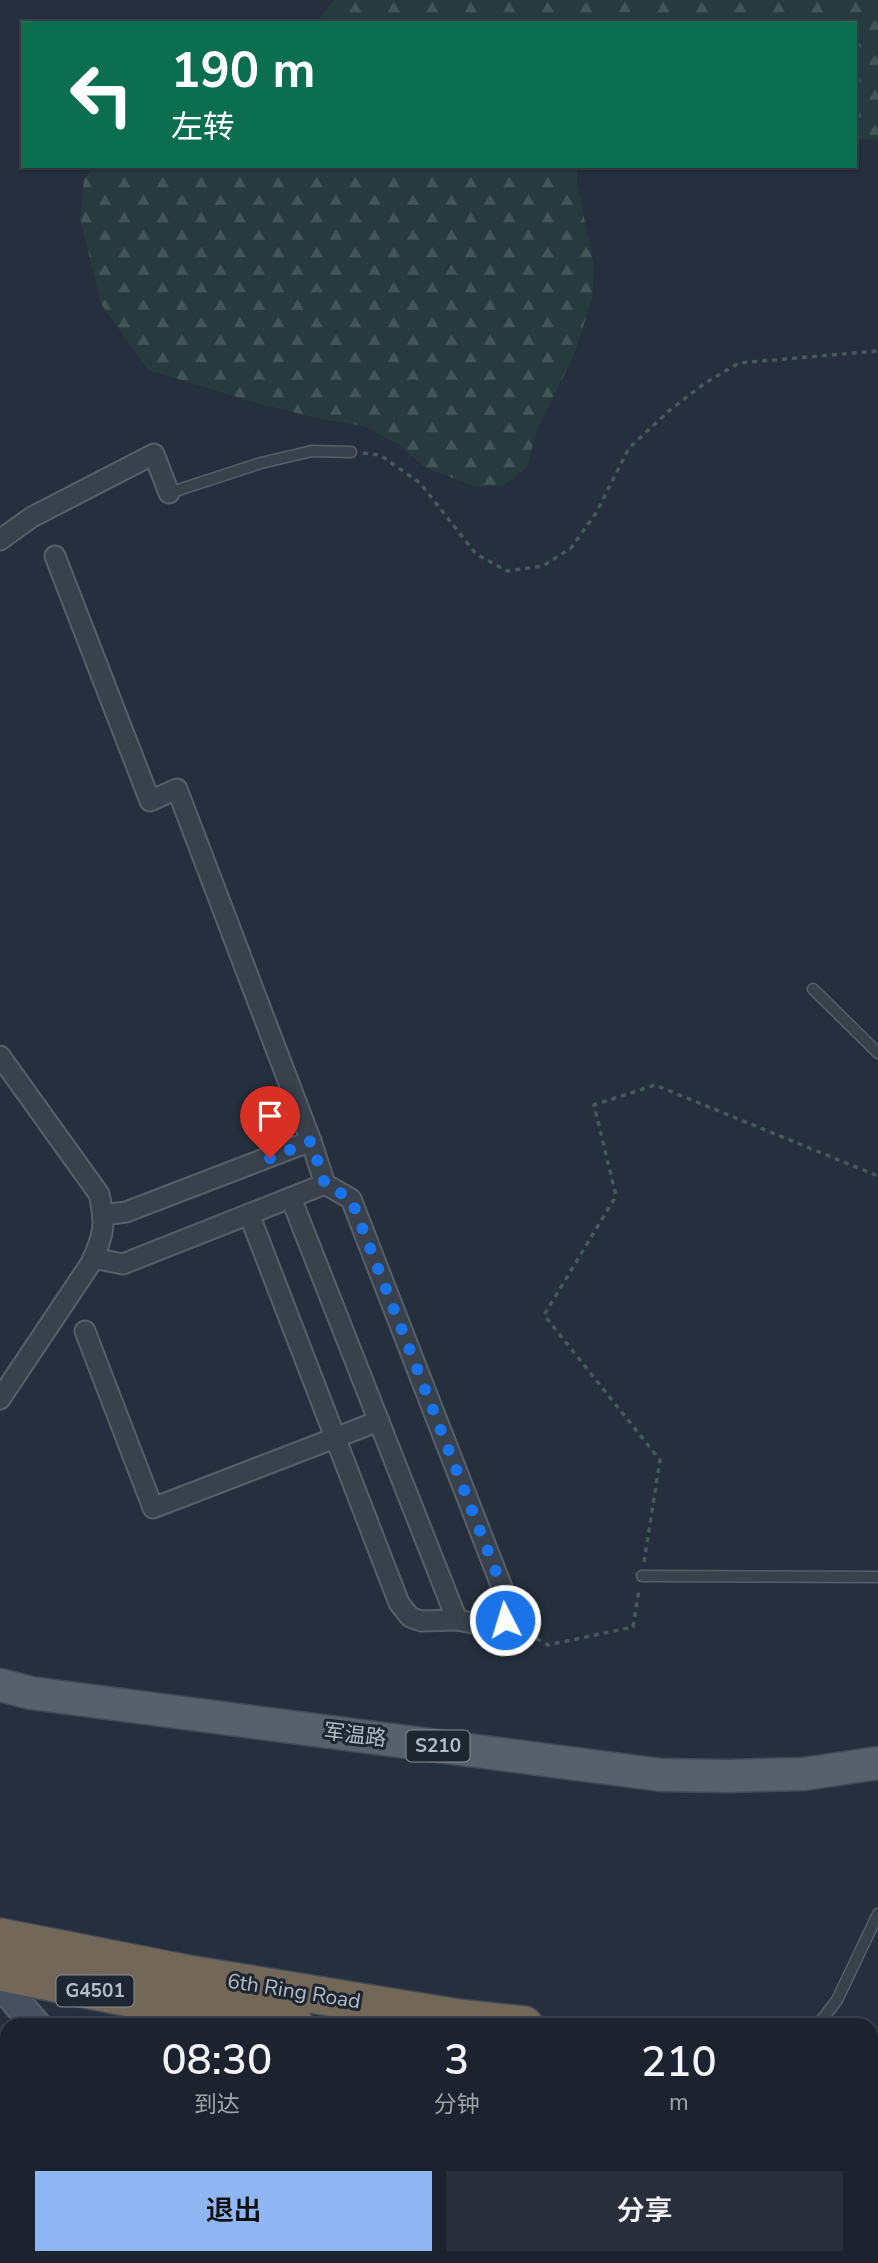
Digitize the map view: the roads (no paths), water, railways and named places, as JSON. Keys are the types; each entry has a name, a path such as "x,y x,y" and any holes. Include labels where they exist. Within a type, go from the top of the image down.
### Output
{"highway":[{"name":"6th Ring Road","path":"0,1937 188,1974 458,2018"},
{"name":"6th Ring Road","path":"0,1972 190,2010 246,2018"}],"main road":[{"name":"军温路","path":"0,1685 45,1695 661,1775 804,1774 878,1763"}],"street":[{"path":"0,540 32,517 153,454 169,493"},
{"path":"55,556 150,801 177,789 325,1184 351,1199 510,1608 505,1620 488,1626 457,1620 421,1621 410,1617 399,1603 249,1214"},
{"path":"0,1056 99,1194 103,1214 101,1241 93,1258 0,1399"},
{"path":"103,1214 126,1212 311,1141"},
{"path":"93,1258 123,1264 325,1184"},
{"path":"291,1198 457,1620"},
{"path":"85,1331 153,1508 379,1421"},
{"path":"0,1983 30,2018"}],"lane":[{"path":"169,493 261,463 312,451 351,452"},
{"path":"813,989 878,1053"},
{"path":"642,1576 878,1577"},
{"path":"824,2018 838,2000 878,1914"}]}
